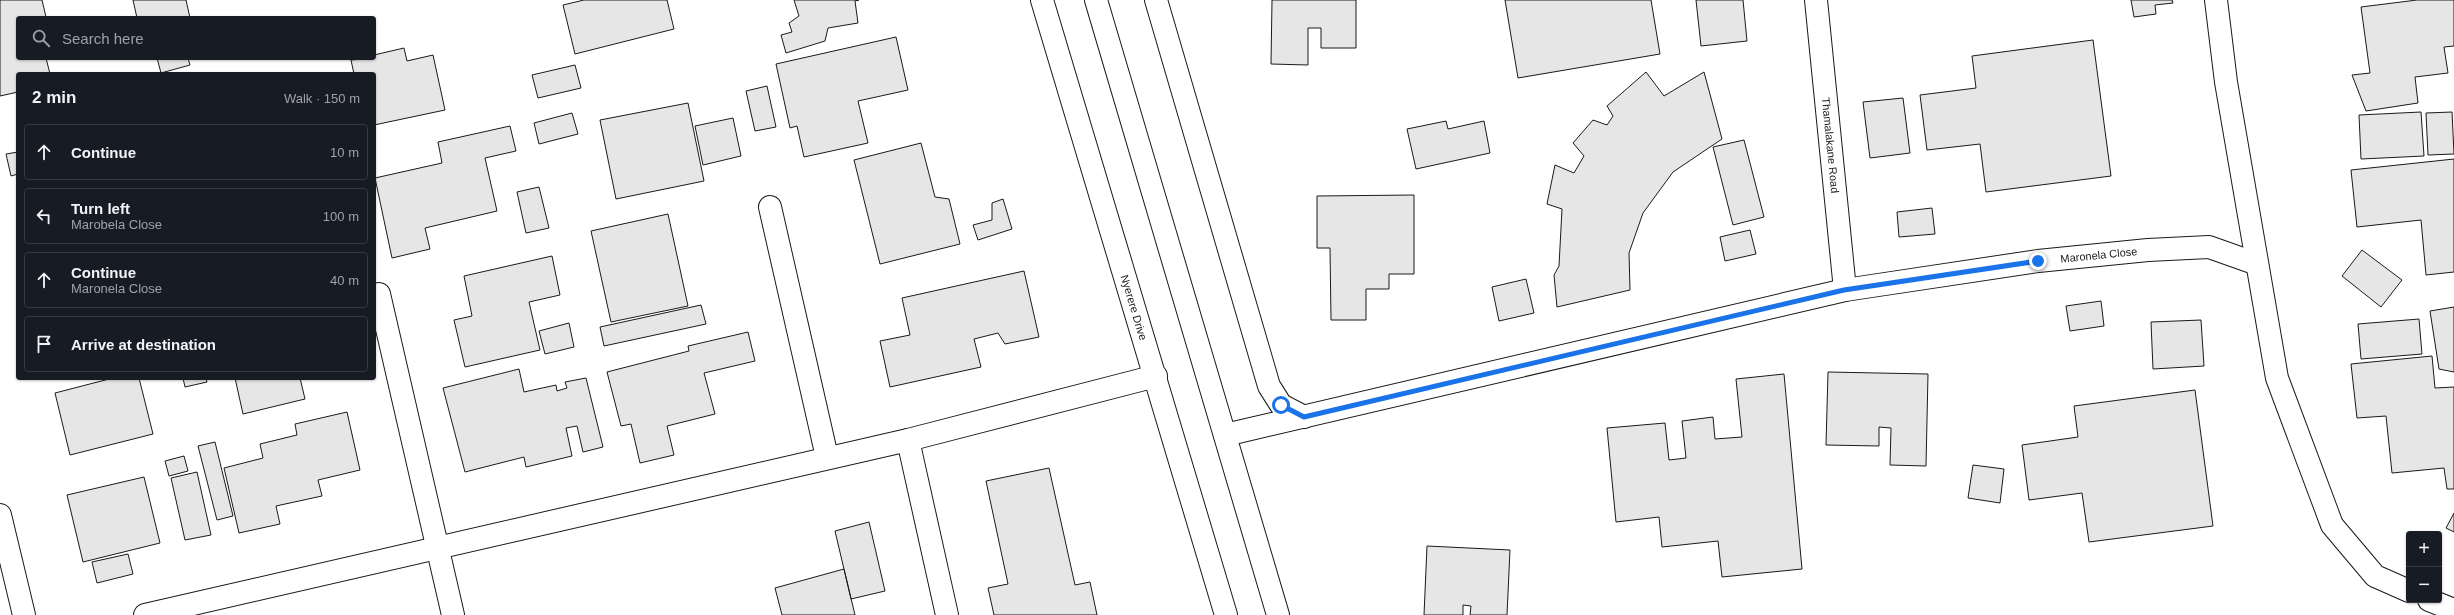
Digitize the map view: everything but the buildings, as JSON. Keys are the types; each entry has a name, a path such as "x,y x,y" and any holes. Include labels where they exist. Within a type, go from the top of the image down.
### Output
{"street":[{"name":"Nyerere Drive","path":"1042,0 1156,376 1226,615"},
{"path":"1096,0 1278,615"},
{"path":"1156,0 1269,386 1281,405 1304,417"},
{"name":"Thamalakane Road","path":"1816,0 1844,290"},
{"path":"2216,0 2226,82 2277,378 2332,524 2375,576 2406,590"},
{"path":"770,207 826,457"},
{"name":"Maronela Close","path":"1225,435 1844,290 2038,261 2148,250 2209,247 2257,264"},
{"path":"379,294 436,547 453,615"},
{"path":"145,615 826,457 908,440 1156,376"},
{"path":"908,440 947,615"},
{"path":"0,515 24,615"},
{"path":"2436,603 2454,610"}],"route":[{"path":"1281,405 1304,417 1844,290 2038,261"}]}
